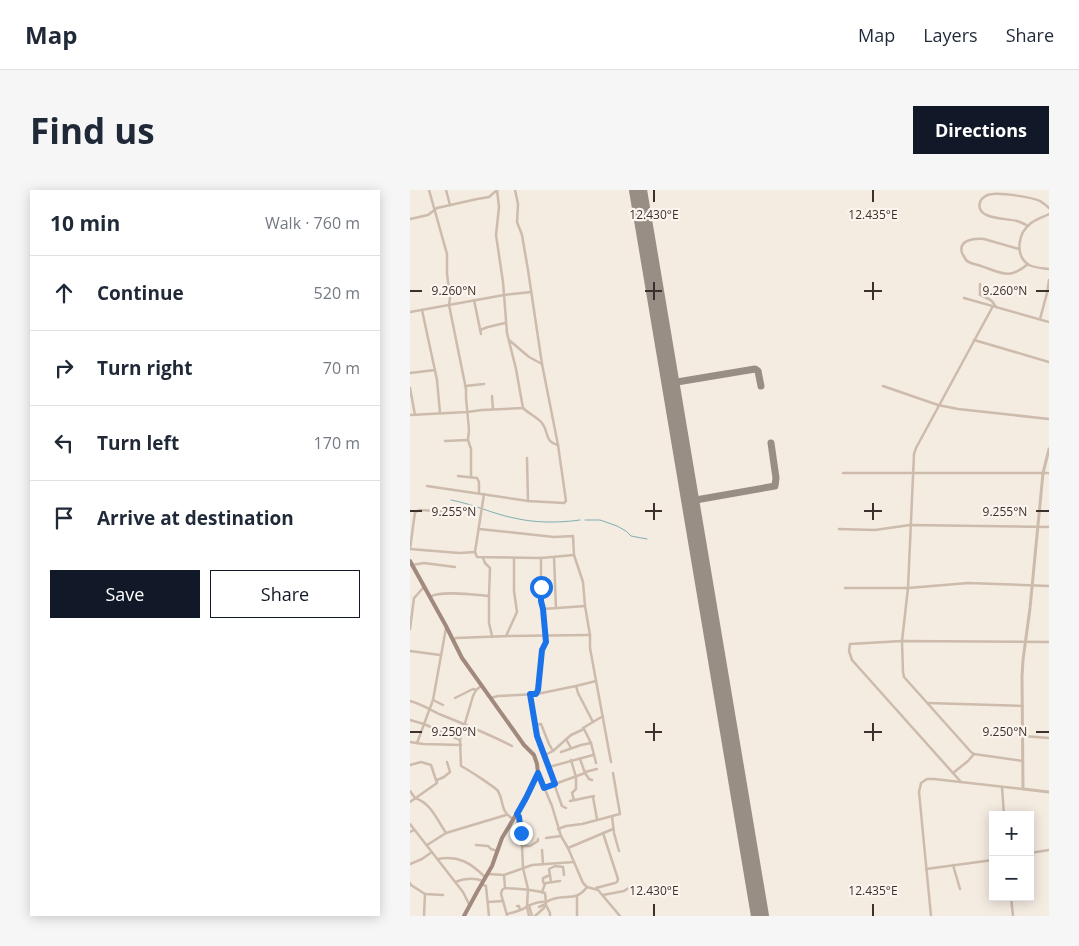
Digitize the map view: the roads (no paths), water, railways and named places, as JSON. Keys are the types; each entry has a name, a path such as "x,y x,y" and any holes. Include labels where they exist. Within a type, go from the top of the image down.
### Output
{"main road":[{"path":"411,563 462,658 524,745 534,755 538,764 538,773 526,798 502,838 495,859 464,916"}],"street":[{"path":"429,190 447,254 449,305 466,389 468,440 471,449 471,477"},
{"path":"446,190 450,205"},
{"path":"410,219 428,216 435,210 450,205 488,197 497,190"},
{"path":"497,190 499,207 496,235 503,282 506,323 522,406 544,425 552,444 558,445"},
{"path":"427,486 528,501 564,503 566,501 522,235 517,222 518,204 515,190"},
{"path":"1028,226 1019,221 986,215 981,212 980,202 990,194 1003,194 1033,199 1045,204 1049,208"},
{"path":"1049,214 1032,222 1023,231 1019,249 1028,264 1036,268 1049,269"},
{"path":"1019,249 978,238 966,241 962,244 961,249 966,260 971,263 1004,274 1014,273 1028,264"},
{"path":"1040,319 1049,280"},
{"path":"980,284 980,295 993,301 994,306 938,405 914,454 908,588 902,641 903,672 904,677 968,750 974,754 1023,761"},
{"path":"410,312 531,292"},
{"path":"964,298 1049,322"},
{"path":"474,300 481,334"},
{"path":"422,310 435,370 440,414"},
{"path":"480,330 506,323"},
{"path":"508,339 529,357 542,364"},
{"path":"974,340 1049,362"},
{"path":"410,372 435,370"},
{"path":"465,386 484,384"},
{"path":"883,386 938,405 958,409 1049,419"},
{"path":"410,388 415,415"},
{"path":"492,396 494,409"},
{"path":"410,416 523,408 522,406"},
{"path":"445,441 468,440"},
{"path":"1023,788 1022,676 1043,473 1049,449"},
{"path":"527,458 528,501"},
{"path":"844,473 1049,473"},
{"path":"458,476 477,478 479,493"},
{"path":"484,494 475,552 477,557 541,558 574,555"},
{"path":"461,514 420,510 415,512 410,549 459,553 475,552"},
{"path":"839,530 875,530 910,525 1049,527"},
{"path":"479,529 554,537 573,536 574,555 583,582 590,648 611,762"},
{"path":"554,557 556,608"},
{"path":"483,558 490,568 489,623 492,637"},
{"path":"506,636 517,612 514,591 514,558"},
{"path":"536,694 542,650 546,642 541,601 541,558"},
{"path":"411,563 455,568"},
{"path":"845,588 908,588 968,583 1049,586"},
{"path":"410,629 414,598 424,587"},
{"path":"430,597 434,594 449,593 489,596"},
{"path":"543,609 585,606"},
{"path":"417,743 433,700 446,626"},
{"path":"453,640 456,638 506,636 590,635"},
{"path":"961,782 852,660 849,651 850,644 902,641 1049,642"},
{"path":"410,651 440,655"},
{"path":"490,699 498,696 536,694 596,681"},
{"path":"481,686 476,690 460,740 461,766 497,790 507,815 513,819"},
{"path":"576,686 593,722"},
{"path":"455,698 473,689 476,690"},
{"path":"530,694 537,736 562,806 566,808"},
{"path":"433,700 443,705"},
{"path":"410,701 457,720 512,746"},
{"path":"928,703 1023,706"},
{"path":"545,755 553,751 571,735 603,716"},
{"path":"410,720 460,740"},
{"path":"535,725 541,724 553,751"},
{"path":"584,729 591,743 596,763"},
{"path":"1023,736 1049,738"},
{"path":"455,745 456,739"},
{"path":"566,739 571,748"},
{"path":"410,742 461,745"},
{"path":"561,752 591,743"},
{"path":"953,773 974,754"},
{"path":"549,767 594,755"},
{"path":"580,759 585,772 589,779 592,780"},
{"path":"572,760 576,777 576,789 572,793 572,801 594,796 597,819"},
{"path":"410,765 421,762 431,765 437,780"},
{"path":"410,802 450,772 447,762"},
{"path":"544,788 597,769"},
{"path":"538,773 552,806 558,829 583,883 587,887 598,890 620,916"},
{"path":"558,829 620,814 613,773"},
{"path":"930,916 920,788 923,782 927,779 1049,792"},
{"path":"1002,787 1004,811"},
{"path":"410,790 415,798 427,804 446,833"},
{"path":"517,814 521,824 523,868 528,889 528,906 532,916 544,908 552,899 577,896 583,893 587,887"},
{"path":"427,846 446,833 507,815"},
{"path":"612,816 619,851"},
{"path":"410,824 463,892 470,906"},
{"path":"568,848 614,829"},
{"path":"410,832 414,830"},
{"path":"594,889 617,882 618,879 604,833"},
{"path":"546,838 561,836"},
{"path":"522,846 530,846 538,841 538,839"},
{"path":"476,845 488,846 491,849 498,850"},
{"path":"542,850 543,864"},
{"path":"1034,852 1049,850"},
{"path":"410,864 432,852"},
{"path":"438,859 448,857 458,859 473,867 484,879 488,902 488,916"},
{"path":"926,869 989,860"},
{"path":"455,882 469,878 484,879 504,875 532,865 574,862"},
{"path":"953,865 960,889"},
{"path":"552,882 549,868 563,867 564,875"},
{"path":"504,875 505,888"},
{"path":"542,892 545,884 543,878 550,875"},
{"path":"545,884 560,881"},
{"path":"410,883 410,885 425,894 444,895"},
{"path":"603,895 624,891 630,887"},
{"path":"546,904 542,902 507,915 501,891 503,888 528,889 545,893 550,916"},
{"path":"424,916 425,894"},
{"path":"577,896 577,916"},
{"path":"488,902 503,901"},
{"path":"1011,901 1013,916"},
{"path":"539,907 546,904"},
{"path":"517,906 519,906 520,910"}],"waterway":[{"path":"451,500 522,520 547,522 580,520"},
{"path":"585,520 600,520 617,526 631,536 647,539"}]}
